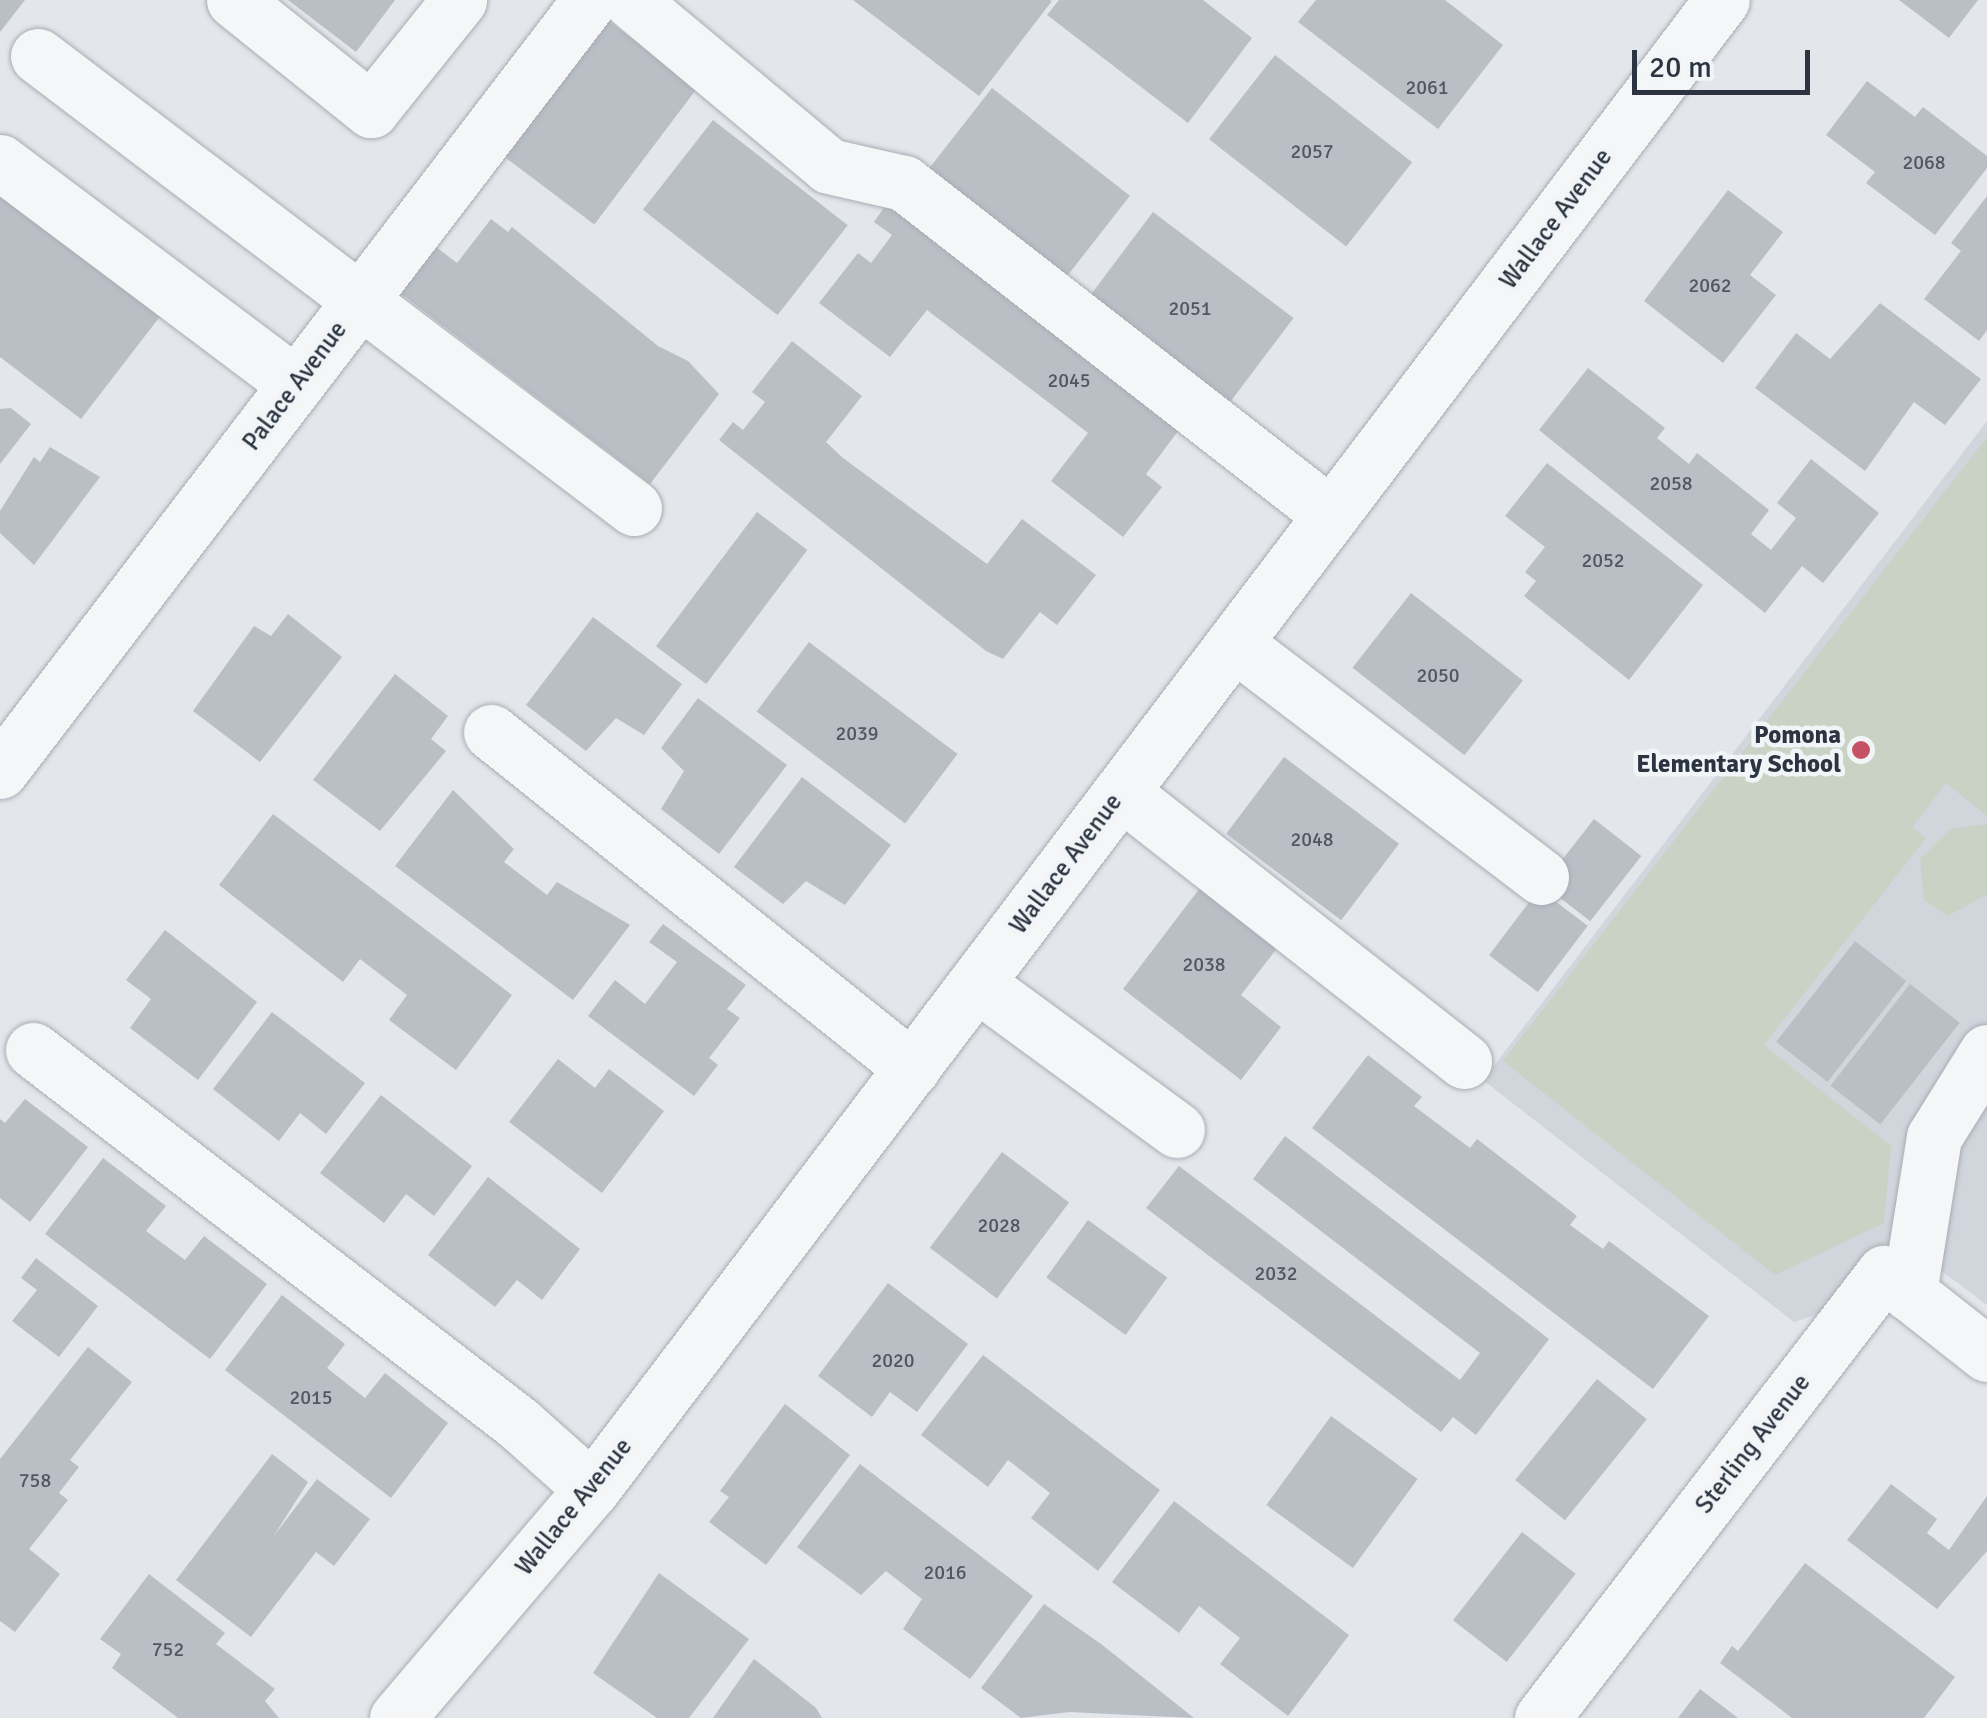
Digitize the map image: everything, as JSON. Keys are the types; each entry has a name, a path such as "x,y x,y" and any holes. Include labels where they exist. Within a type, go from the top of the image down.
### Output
{"street":[{"path":"234,0 371,110 458,0"},
{"name":"Palace Avenue","path":"0,771 590,0"},
{"path":"630,0 829,166 904,183 1331,514"},
{"name":"Wallace Avenue","path":"397,1718 592,1489 1722,0"},
{"path":"38,56 363,296 634,508"},
{"path":"0,162 296,384"},
{"path":"1234,643 1541,878"},
{"path":"491,732 912,1068"},
{"path":"1121,792 1464,1060"},
{"path":"976,983 1177,1130"},
{"path":"33,1050 518,1422 592,1489"},
{"path":"1909,1293 1934,1137 1987,1052"},
{"name":"Sterling Avenue","path":"1542,1718 1884,1273 1987,1354"}],"shaded area":[{"name":"Pomona Elementary School","path":"1987,421 1987,1305 1943,1272 1794,1322 1483,1080"}],"green space":[{"name":"Pomona Elementary School","path":"1987,437 1987,816 1946,783 1912,827 1926,838 1764,1045 1891,1146 1884,1223 1775,1275 1503,1061"},
{"path":"1987,824 1987,895 1947,916 1924,900 1920,859 1950,829"}],"building":[{"path":"0,0 25,0 0,32"},
{"path":"288,0 395,0 356,52"},
{"path":"853,0 1050,0 1052,1 979,96"},
{"path":"1059,0 1203,0 1252,38 1188,123 1047,15"},
{"path":"1316,0 1445,0 1503,45 1438,129 1298,22"},
{"path":"1899,0 1978,0 1949,38"},
{"path":"607,20 697,88 594,225 504,157"},
{"path":"1275,55 1412,162 1346,246 1209,139"},
{"path":"1867,81 1915,117 1923,107 1987,156 1987,168 1935,235 1866,183 1875,172 1826,135"},
{"path":"992,88 1130,196 1064,280 926,172"},
{"path":"713,120 848,225 778,315 643,210"},
{"path":"0,184 165,310 81,419 0,357"},
{"path":"1728,190 1783,232 1750,275 1776,295 1723,363 1644,301"},
{"path":"1987,196 1987,330 1979,341 1924,299 1961,251 1951,243"},
{"path":"888,202 1181,427 1146,474 1162,487 1123,537 1051,481 1088,433 1048,402 927,310 890,357 819,303 858,253 871,263 892,235 874,222"},
{"path":"1153,212 1294,318 1230,403 1089,297"},
{"path":"491,219 508,232 512,227 658,346 688,361 719,394 650,484 400,293 431,243 457,263"},
{"path":"1880,303 1981,379 1945,425 1914,402 1865,471 1755,388 1796,333 1830,359"},
{"path":"792,341 862,396 826,442 843,458 987,564 1022,519 1096,575 1057,625 1040,612 1003,659 986,651 719,440 733,422 743,430 765,402 752,392"},
{"path":"1588,368 1665,428 1657,438 1689,464 1697,453 1769,510 1751,534 1771,550 1796,518 1777,503 1811,459 1879,513 1823,583 1802,566 1765,613 1539,430"},
{"path":"11,408 31,424 0,464 0,409"},
{"path":"50,447 100,477 34,565 0,533 0,511 34,457 40,462"},
{"path":"1547,463 1703,585 1629,680 1524,596 1536,581 1525,572 1545,547 1505,516"},
{"path":"757,512 807,550 706,684 656,646"},
{"path":"1411,593 1523,680 1464,755 1353,668"},
{"path":"288,614 342,657 260,762 193,711 254,626 271,636"},
{"path":"593,617 682,684 644,735 616,718 586,751 526,705"},
{"path":"809,642 958,754 905,823 757,711"},
{"path":"395,674 448,716 431,739 446,751 380,831 313,780"},
{"path":"698,698 787,765 719,854 661,809 684,771 661,748"},
{"path":"1284,757 1399,844 1341,920 1226,834"},
{"path":"802,777 891,845 845,905 806,881 783,904 734,867"},
{"path":"453,790 514,849 504,862 547,895 557,882 630,925 573,1000 395,866"},
{"path":"273,814 512,995 456,1070 389,1020 407,995 360,959 343,982 219,885"},
{"path":"1594,819 1641,856 1590,921 1543,884"},
{"path":"1206,880 1284,939 1241,995 1281,1027 1241,1080 1123,989"},
{"path":"1539,889 1588,926 1538,992 1489,955"},
{"path":"663,924 746,985 727,1009 740,1018 709,1058 718,1065 694,1096 588,1016 615,980 645,1004 677,962 649,942"},
{"path":"165,930 257,1002 198,1080 130,1028 151,999 126,980"},
{"path":"1855,941 1906,981 1827,1082 1776,1042"},
{"path":"1910,984 1960,1023 1880,1124 1831,1086"},
{"path":"272,1012 365,1083 326,1134 300,1113 279,1141 213,1089"},
{"path":"1368,1055 1422,1097 1414,1106 1470,1148 1477,1139 1577,1216 1570,1225 1603,1249 1609,1241 1709,1316 1653,1389 1312,1128"},
{"path":"558,1059 595,1088 609,1069 664,1111 602,1193 509,1122"},
{"path":"381,1095 472,1166 434,1216 406,1194 384,1223 320,1173"},
{"path":"25,1099 88,1147 30,1222 0,1198 0,1119 5,1123"},
{"path":"1285,1136 1549,1339 1476,1435 1453,1417 1441,1432 1146,1208 1179,1166 1460,1380 1480,1353 1253,1179"},
{"path":"1002,1152 1069,1203 997,1298 930,1248"},
{"path":"103,1158 166,1206 146,1231 185,1260 204,1236 267,1284 210,1359 45,1234"},
{"path":"488,1177 580,1249 542,1300 517,1280 495,1307 428,1255"},
{"path":"1088,1220 1167,1278 1126,1335 1046,1277"},
{"path":"36,1258 98,1306 59,1357 12,1321 37,1290 21,1278"},
{"path":"888,1283 968,1344 917,1412 890,1392 872,1417 818,1376"},
{"path":"282,1295 345,1344 327,1368 365,1398 385,1373 448,1423 391,1498 225,1370"},
{"path":"88,1347 132,1382 70,1460 79,1467 59,1493 68,1500 29,1549 60,1574 15,1632 0,1621 0,1459"},
{"path":"983,1355 1160,1490 1098,1571 1031,1518 1050,1493 1008,1460 988,1487 921,1435"},
{"path":"1597,1379 1647,1419 1565,1520 1515,1480"},
{"path":"785,1404 850,1455 766,1565 709,1522 729,1497 720,1491"},
{"path":"1331,1416 1418,1479 1353,1568 1266,1505"},
{"path":"272,1454 308,1482 273,1537 317,1479 370,1519 334,1566 316,1552 251,1637 176,1580"},
{"path":"860,1464 1033,1596 970,1679 903,1629 922,1599 886,1571 861,1595 797,1547"},
{"path":"1891,1484 1937,1519 1927,1533 1949,1550 1987,1496 1987,1551 1937,1609 1847,1540"},
{"path":"1174,1501 1349,1635 1288,1716 1220,1664 1240,1638 1199,1606 1179,1633 1112,1582"},
{"path":"1522,1532 1576,1574 1507,1662 1453,1620"},
{"path":"1805,1563 1955,1677 1924,1718 1792,1718 1720,1663 1732,1646 1738,1651"},
{"path":"659,1573 749,1639 689,1718 657,1718 593,1673"},
{"path":"149,1574 225,1633 216,1644 275,1689 265,1701 279,1718 178,1718 112,1668 121,1654 100,1639"},
{"path":"1044,1604 1194,1718 1069,1712 1021,1718 981,1688"},
{"path":"754,1659 816,1708 822,1718 713,1718"},
{"path":"1700,1689 1738,1718 1678,1718"}],"place":[{"name":"Pomona Elementary School","path":"1861,750"}]}
